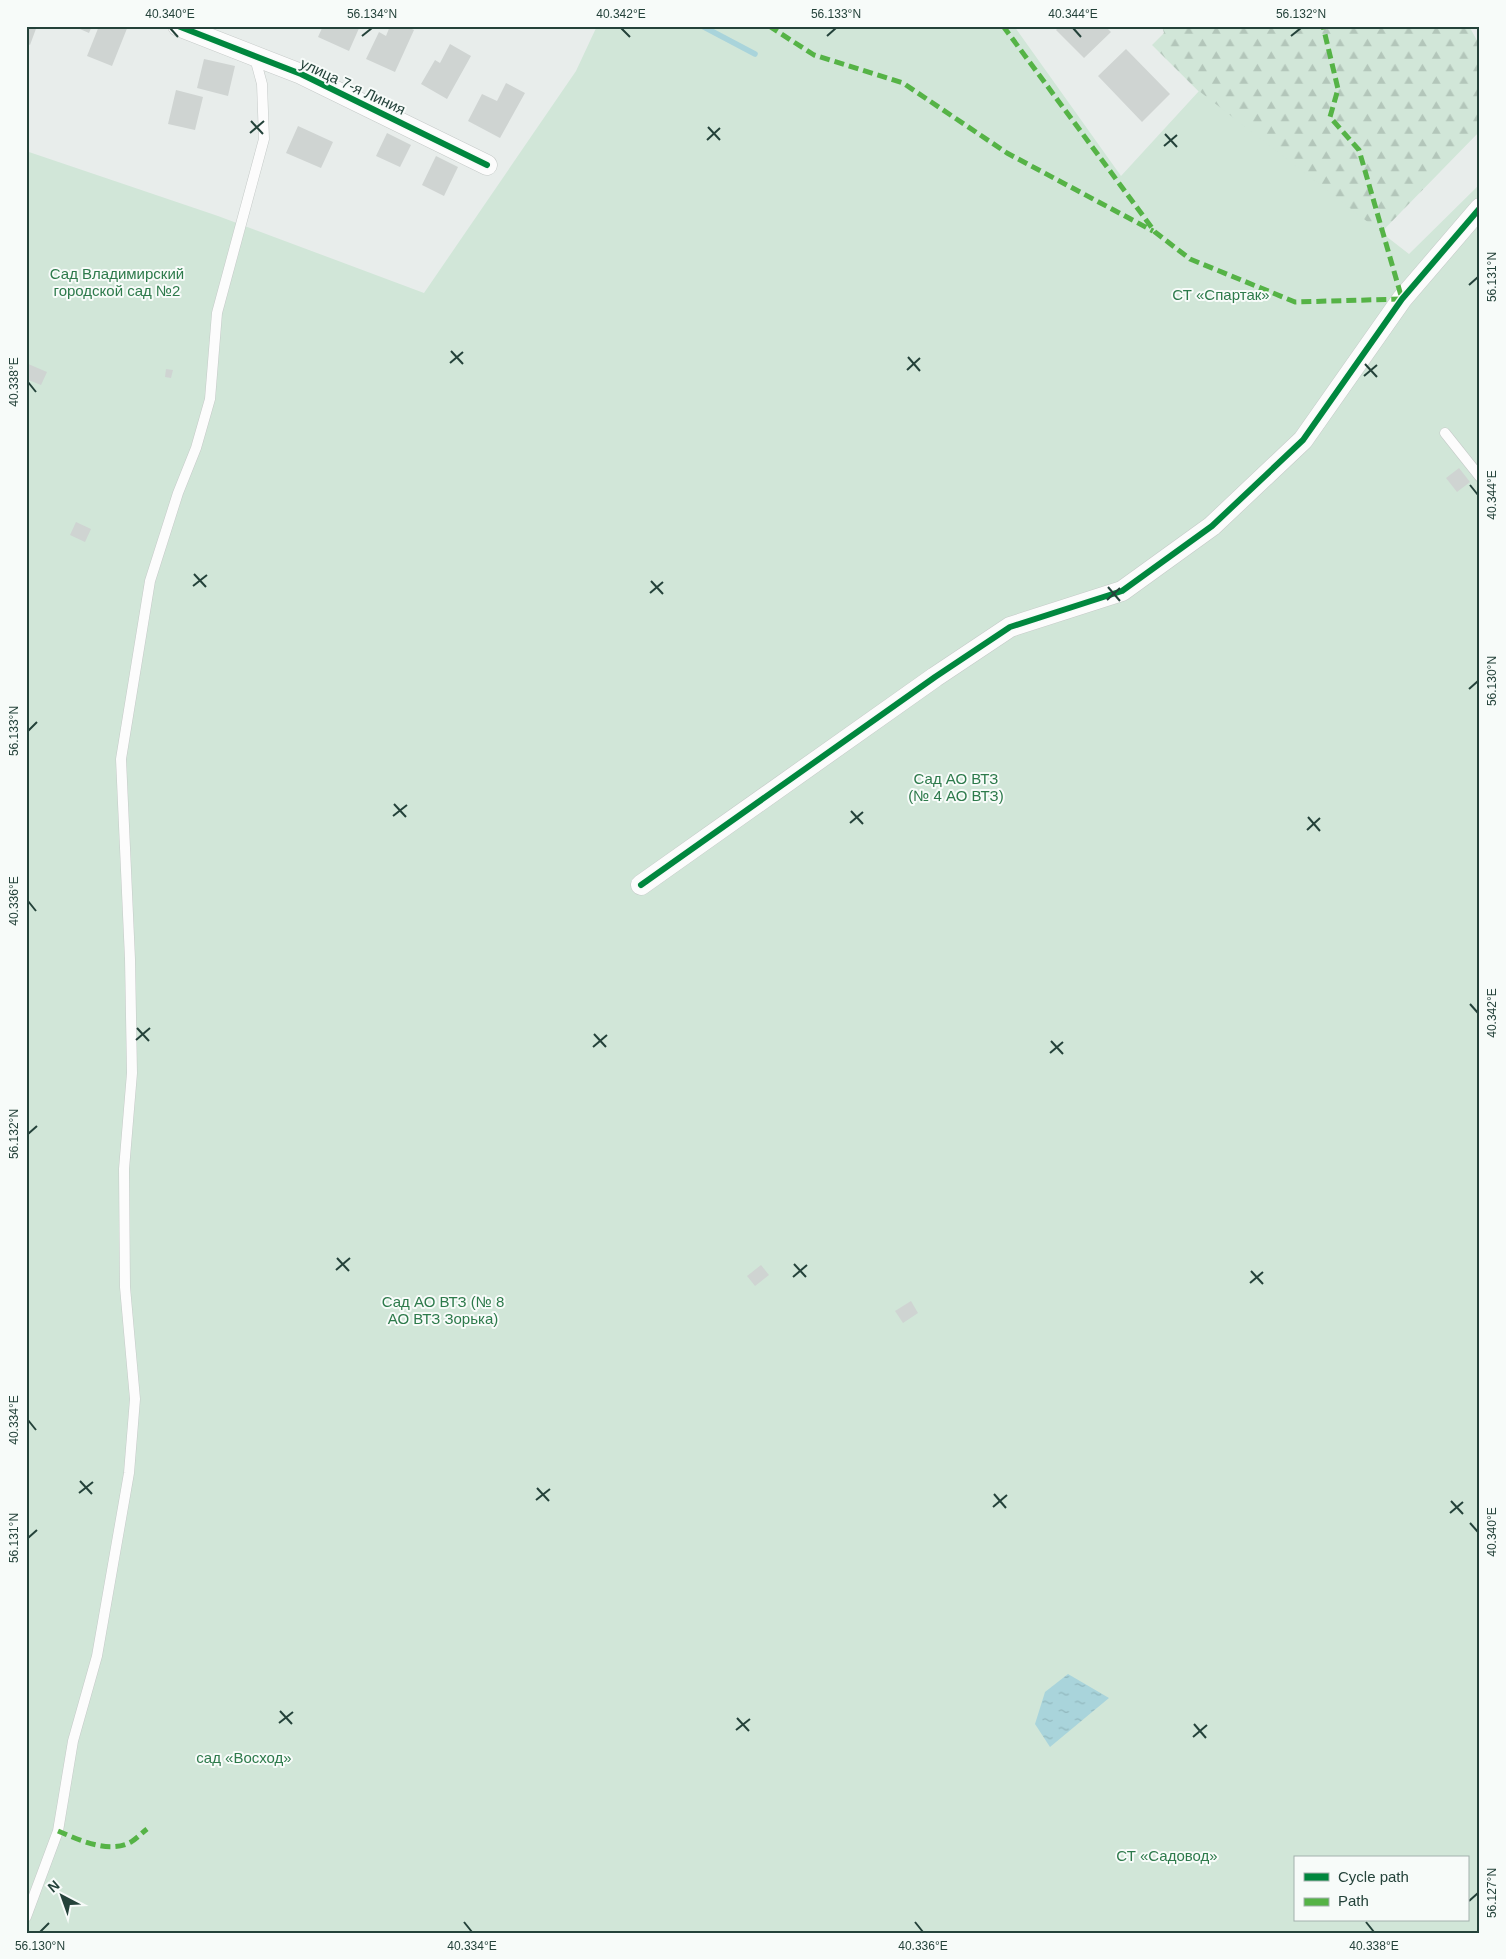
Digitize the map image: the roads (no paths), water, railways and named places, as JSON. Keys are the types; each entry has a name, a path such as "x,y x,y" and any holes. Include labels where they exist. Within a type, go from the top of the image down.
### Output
{"street":[{"name":"улица 7-я Линия","path":"178,26 301,74 487,165"},
{"path":"641,885 1010,627 1122,591 1212,526 1303,440 1402,299 1480,208"}],"lane":[{"path":"26,1918 58,1831 73,1741 97,1656 130,1473 135,1399 125,1287 124,1169 132,1072 130,959 121,759 150,581 178,493 196,448 210,399 217,313 264,139 262,84 256,58"},
{"path":"1444,433 1480,477"}],"water":[{"path":"1068,1674 1109,1698 1050,1747 1035,1724 1045,1692"}],"waterway":[{"path":"702,26 755,54"}],"park label":[{"name":"Сад Владимирский городской сад №2","path":"117,282"},
{"name":"СТ «Спартак»","path":"1221,294"},
{"name":"Сад АО ВТЗ (№ 4 АО ВТЗ)","path":"956,786"},
{"name":"Сад АО ВТЗ (№ 8 АО ВТЗ Зорька)","path":"443,1310"},
{"name":"сад «Восход»","path":"244,1757"},
{"name":"СТ «Садовод»","path":"1167,1855"}]}
